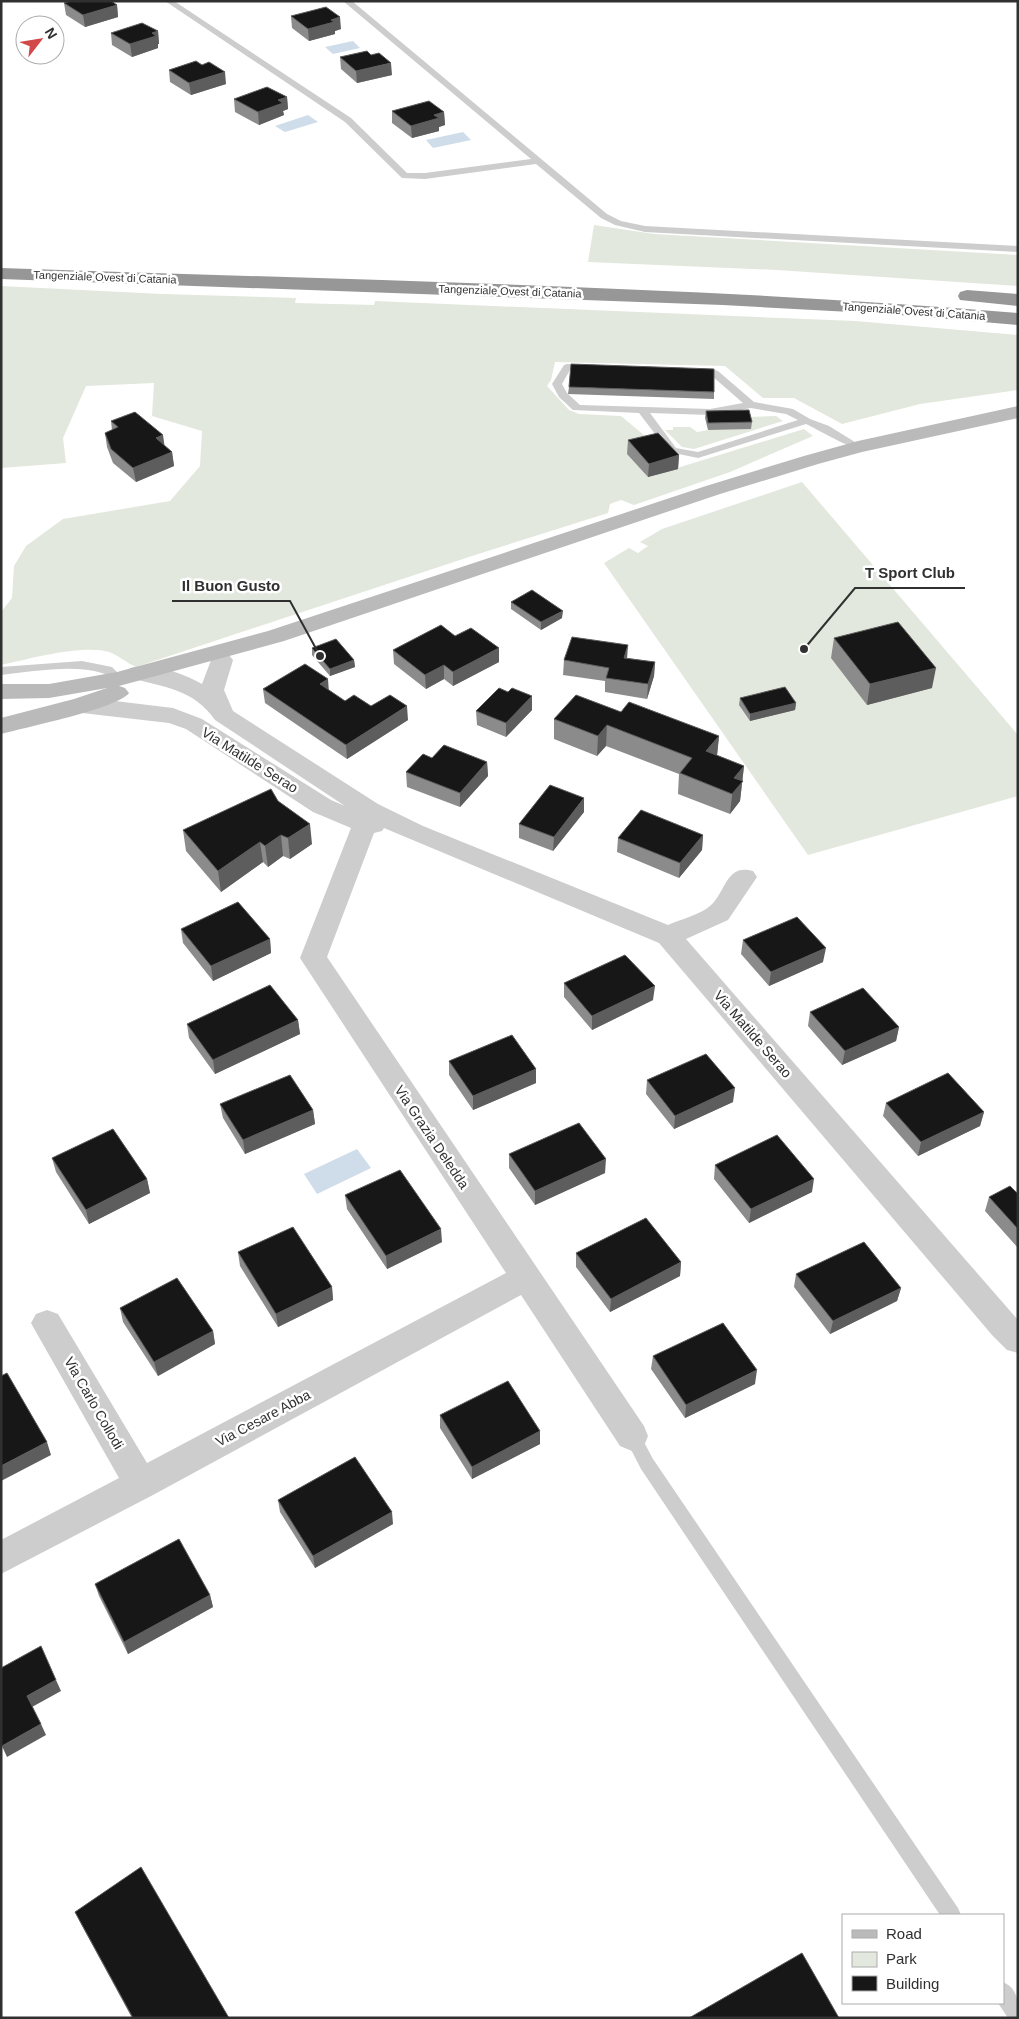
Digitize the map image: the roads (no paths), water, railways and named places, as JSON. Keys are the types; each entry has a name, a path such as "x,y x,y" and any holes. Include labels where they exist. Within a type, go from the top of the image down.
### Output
{"highway":[{"name":"Tangenziale Ovest di Catania","path":"1,273 723,299 888,308 1018,320"},
{"name":"Tangenziale Ovest di Catania","path":"949,294 1018,300"}],"main road":[{"path":"1,726 82,705 176,669 714,490 858,447 1018,412"},
{"path":"176,669 221,660 276,636"},
{"path":"1,692 49,691 128,676"},
{"path":"1,699 5,708 1,718"}],"street":[{"name":"Via Matilde Serao","path":"221,660 212,690 223,715 367,817"},
{"path":"128,676 176,669"},
{"path":"176,669 193,688 210,698 218,706"},
{"path":"173,716 161,694 161,686 176,669"},
{"name":"Via Matilde Serao","path":"82,705 173,716 194,724 322,806 367,817 414,832 668,936 1013,1328"},
{"name":"Via Grazia Deledda","path":"367,817 312,958 632,1436"},
{"path":"668,936 719,913 744,877"},
{"name":"Via Cesare Abba","path":"1,1558 526,1277"},
{"name":"Via Carlo Collodi","path":"47,1323 141,1484"}],"lane":[{"path":"169,1 348,120 405,176 425,176 538,161"},
{"path":"347,1 604,216 628,226 645,230 1018,249"},
{"path":"597,368 568,367 557,384 563,395 577,408 710,412 790,411"},
{"path":"686,372 715,373 750,405"},
{"path":"710,412 750,405 790,411 858,447"},
{"path":"642,410 673,450 698,455 806,421"},
{"path":"1,672 82,664 128,676"},
{"path":"632,1436 647,1464 950,1914"},
{"path":"1004,1994 1018,2015"}],"water":[{"path":"353,41 360,48 333,54 325,47"},
{"path":"308,115 318,122 285,132 275,126"},
{"path":"463,132 471,140 433,148 426,140"},
{"path":"357,1149 371,1168 317,1194 304,1174"}],"place":[{"name":"T Sport Club","path":"804,649"},
{"name":"Il Buon Gusto","path":"320,656"}]}
